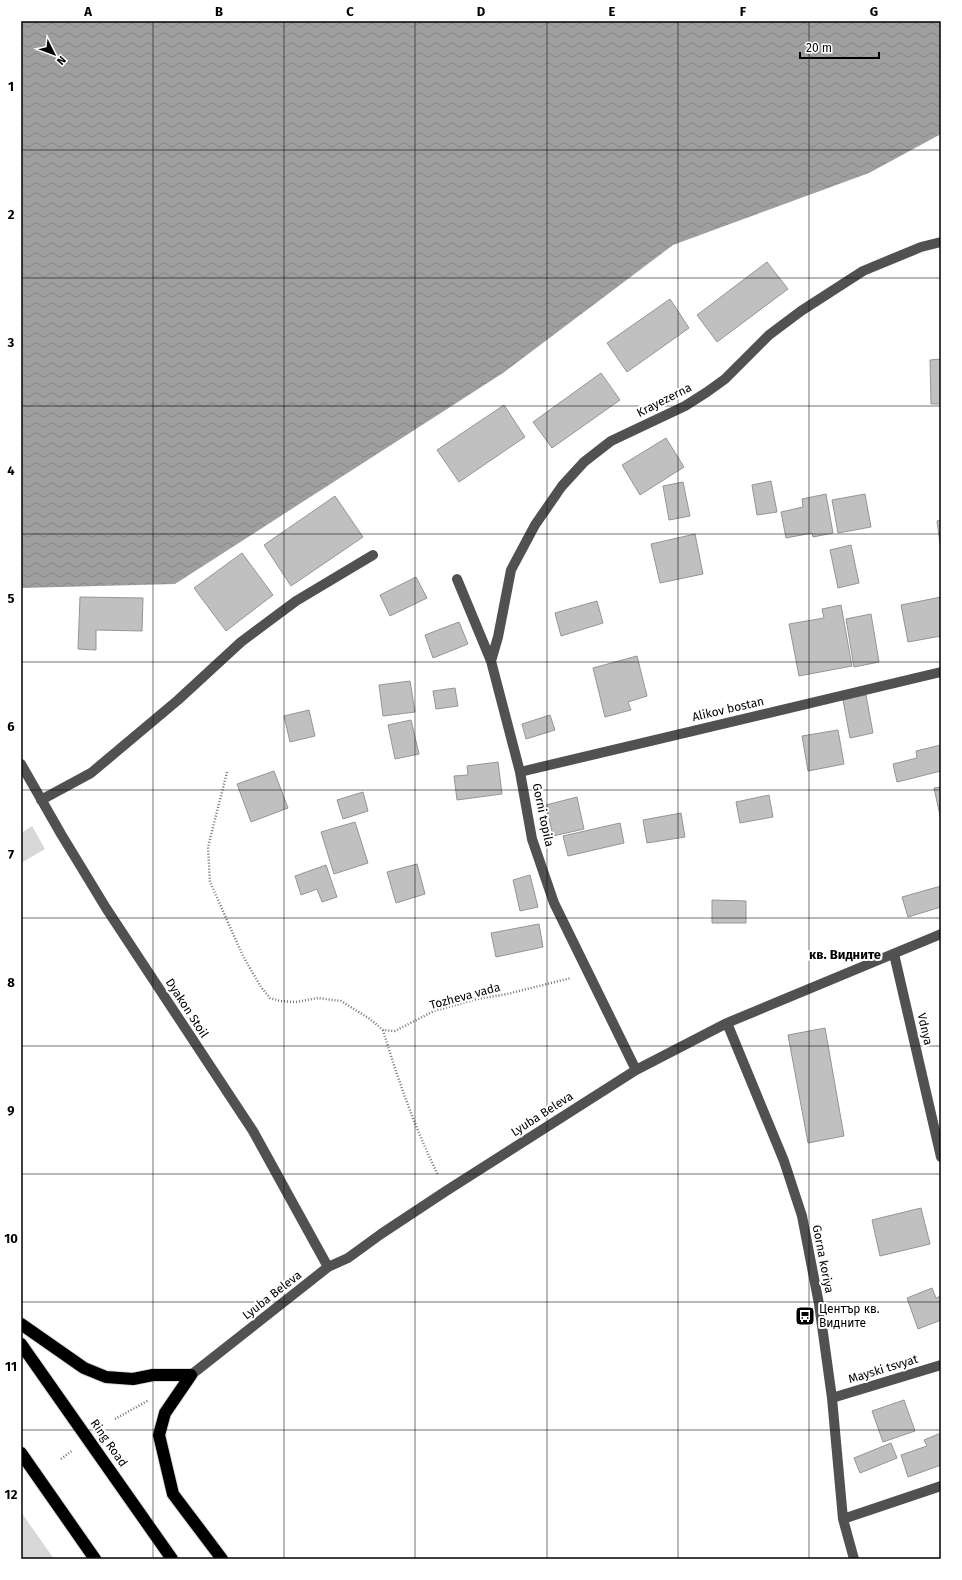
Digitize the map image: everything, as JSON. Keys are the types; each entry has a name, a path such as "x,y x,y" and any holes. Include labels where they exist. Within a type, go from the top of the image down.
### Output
{"highway":[{"path":"21,1324 84,1368 106,1377 133,1379 153,1375 191,1375"},
{"name":"Ring Road","path":"21,1344 172,1559"},
{"path":"191,1375 166,1413 159,1435 173,1494 222,1559"},
{"path":"21,1453 95,1559"}],"street":[{"name":"Krayezerna","path":"491,661 498,637 511,570 535,525 562,486 584,462 611,441 685,406 701,396 725,378 769,335 801,311 863,271 921,247 941,242"},
{"path":"41,800 91,773 178,700 241,642 296,602 373,555"},
{"name":"Gorni topila","path":"457,579 491,661 520,772 532,839 554,903 636,1070"},
{"name":"Alikov bostan","path":"520,772 941,672"},
{"name":"Dyakon Stoil","path":"21,764 106,908 253,1131 328,1268"},
{"name":"Lyuba Beleva","path":"191,1375 328,1268 348,1258 446,1191 636,1070 727,1023 941,934"},
{"name":"Vdnya","path":"894,954 941,1157"},
{"name":"Gorna koriya","path":"727,1023 784,1161 802,1216 819,1304 832,1398 843,1519 854,1559"},
{"name":"Mayski tsvyat","path":"832,1398 941,1364"},
{"path":"843,1519 941,1486"}],"path":[{"path":"227,772 208,847 210,882 243,956 260,987 270,998 280,1001 296,1002 318,998 341,1001 370,1019 383,1030 395,1072 422,1142 446,1191"},
{"name":"Tozheva vada","path":"383,1030 395,1031 434,1011 477,999 507,994 568,978 591,980"},
{"path":"61,1458 75,1448"}],"shaded area":[{"path":"32,826 45,849 21,863 21,833"},
{"path":"21,1512 54,1559 21,1559"}],"water":[{"path":"21,21 941,21 941,134 869,173 673,245 503,373 175,584 21,588"}],"building":[{"path":"767,262 788,289 717,342 697,315"},
{"path":"670,299 689,328 627,372 607,343"},
{"path":"941,359 941,404 931,404 930,360"},
{"path":"601,373 620,400 552,448 533,422"},
{"path":"504,405 525,437 459,482 437,450"},
{"path":"666,438 684,467 640,495 622,465"},
{"path":"771,481 777,512 757,515 752,485"},
{"path":"683,482 690,516 669,520 663,486"},
{"path":"826,494 833,533 813,537 812,533 786,538 781,512 803,507 802,499"},
{"path":"865,494 871,527 838,533 832,500"},
{"path":"335,496 363,537 291,586 264,545"},
{"path":"941,520 941,551 937,521"},
{"path":"695,534 703,574 660,583 651,544"},
{"path":"851,545 859,583 838,588 830,550"},
{"path":"242,553 273,595 226,631 194,588"},
{"path":"416,577 427,598 390,616 380,595"},
{"path":"80,597 143,598 142,631 96,630 96,650 78,649"},
{"path":"941,597 941,636 908,642 901,605"},
{"path":"597,601 603,623 561,636 555,613"},
{"path":"841,605 852,666 799,676 789,624 824,618 822,609"},
{"path":"871,614 879,662 854,667 846,619"},
{"path":"459,622 468,644 433,658 425,635"},
{"path":"637,656 647,696 628,702 631,710 605,717 593,668"},
{"path":"410,681 415,712 383,716 379,685"},
{"path":"455,688 458,706 436,709 433,691"},
{"path":"866,695 873,733 850,738 843,700"},
{"path":"309,710 315,736 290,742 284,716"},
{"path":"550,715 555,730 526,739 522,724"},
{"path":"411,720 419,754 395,759 388,725"},
{"path":"838,730 844,764 808,771 802,736"},
{"path":"941,745 941,771 897,782 893,764 917,758 916,751"},
{"path":"498,762 502,794 457,800 454,776 468,775 467,766"},
{"path":"274,771 288,808 251,822 237,784"},
{"path":"941,787 941,820 934,788"},
{"path":"363,792 368,811 343,819 337,800"},
{"path":"769,795 773,817 740,823 736,802"},
{"path":"577,797 584,829 553,836 546,805"},
{"path":"681,813 685,837 647,843 643,820"},
{"path":"355,822 368,863 334,874 321,832"},
{"path":"620,823 624,843 568,856 563,836"},
{"path":"417,864 425,894 396,903 387,872"},
{"path":"326,865 337,897 322,902 317,889 301,895 295,876"},
{"path":"530,875 538,907 520,911 513,880"},
{"path":"941,886 941,907 908,917 902,897"},
{"path":"712,900 746,901 746,923 712,923"},
{"path":"539,924 543,947 496,957 491,933"},
{"path":"825,1028 844,1136 808,1143 788,1035"},
{"path":"921,1208 930,1244 880,1256 872,1220"},
{"path":"932,1288 936,1298 941,1296 941,1320 918,1329 907,1298"},
{"path":"904,1400 915,1431 883,1442 872,1411"},
{"path":"941,1433 941,1465 908,1477 901,1455 927,1446 924,1440"},
{"path":"891,1443 897,1458 860,1473 854,1458"}],"place":[{"name":"Център кв. Видните","path":"805,1316"}],"district":[{"name":"кв. Видните","path":"845,954"}]}
